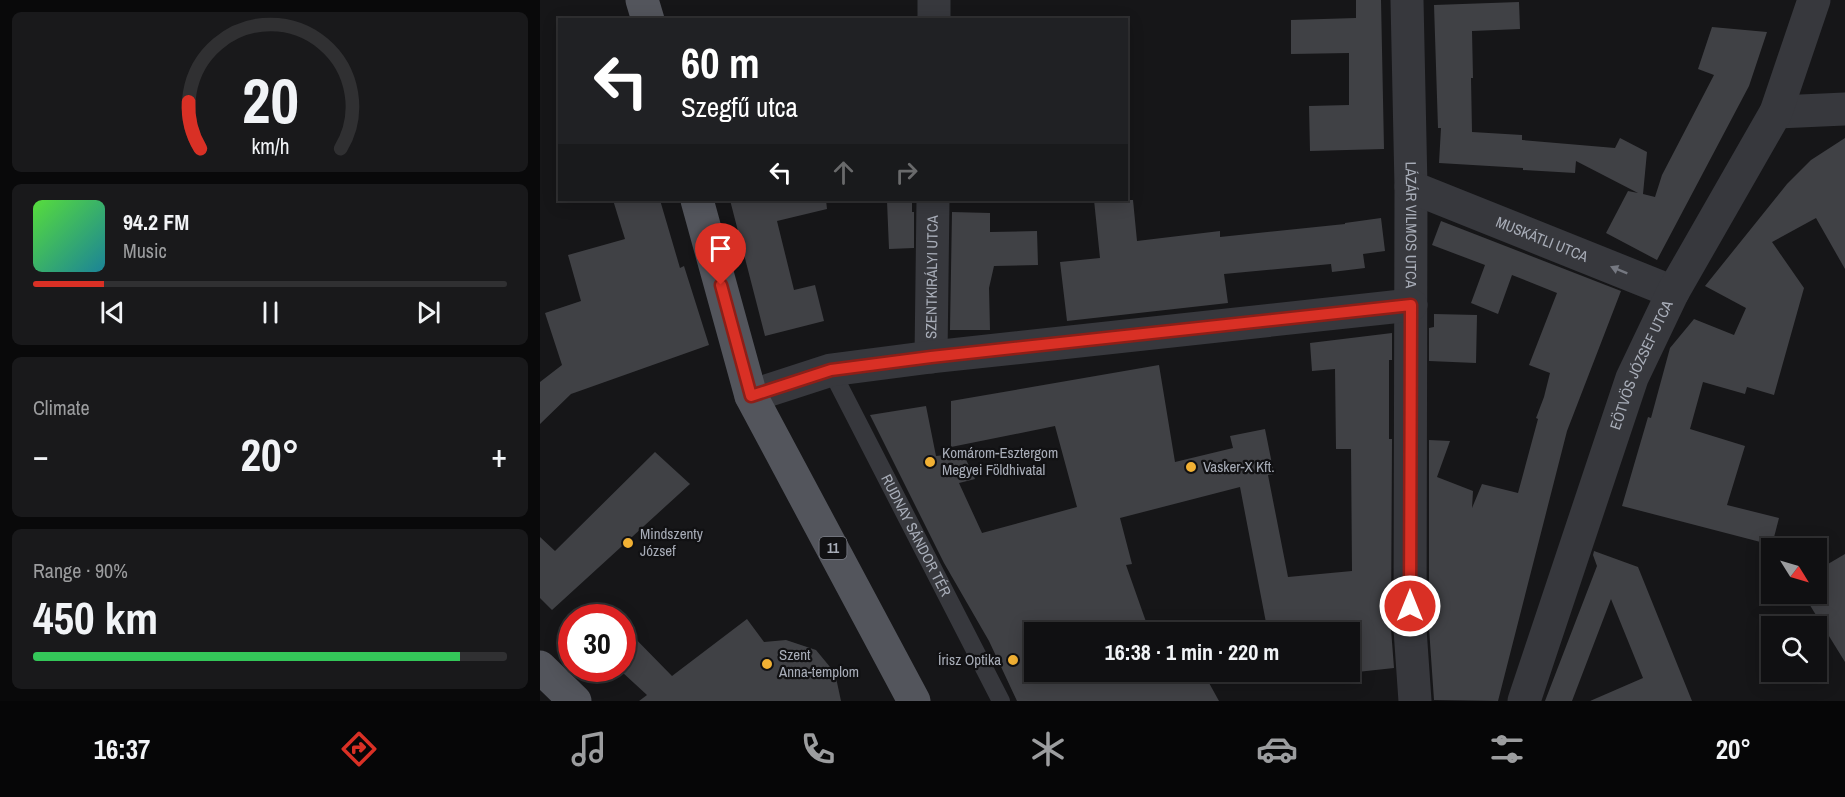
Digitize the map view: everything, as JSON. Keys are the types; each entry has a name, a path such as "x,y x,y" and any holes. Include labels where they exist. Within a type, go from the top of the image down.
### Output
{"main road":[{"path":"642,0 647,18"},
{"name":"11","path":"697,201 751,396 914,701"},
{"path":"542,671 575,701"}],"street":[{"path":"934,0 934,18"},
{"name":"LÁZÁR VILMOS UTCA","path":"1407,0 1411,187 1410,629 1415,701"},
{"name":"EÖTVÖS JÓZSEF UTCA","path":"1524,701 1632,378 1673,292 1776,112 1814,0"},
{"path":"1776,112 1845,109"},
{"name":"MUSKÁTLI UTCA","path":"1411,187 1673,292"},
{"name":"SZENTKIRÁLYI UTCA","path":"931,357 933,201"},
{"path":"751,396 831,370 1411,305"}],"lane":[{"name":"RUDNAY SÁNDOR TÉR","path":"831,370 1001,701"}],"building":[{"path":"1356,0 1381,0 1384,149 1310,151 1309,106 1349,105 1349,53 1291,54 1291,20 1356,18"},
{"path":"1519,2 1520,29 1472,31 1472,132 1522,135 1522,140 1615,148 1620,138 1647,152 1643,194 1655,197 1662,175 1714,75 1698,69 1712,27 1767,32 1749,86 1657,260 1606,233 1628,191 1638,193 1576,161 1575,173 1439,163 1441,128 1438,128 1434,5"},
{"path":"1845,138 1845,269 1816,218 1772,242 1804,288 1774,395 1747,387 1745,394 1703,382 1690,429 1745,446 1727,505 1779,518 1774,538 1761,538 1761,542 1622,506 1648,417 1651,418 1670,348 1694,319 1734,335 1746,308 1705,286 1787,184 1811,160"},
{"path":"1133,200 1137,241 1220,231 1220,237 1381,218 1385,251 1363,254 1365,268 1332,272 1331,264 1224,274 1228,303 1067,321 1060,262 1100,258 1094,201"},
{"path":"613,201 660,201 680,268 684,266 709,345 571,394 540,424 540,382 562,365 545,313 581,301 568,255 625,239"},
{"path":"730,201 826,201 827,209 777,221 794,290 815,285 824,321 765,336"},
{"path":"887,201 912,201 914,248 889,249"},
{"path":"952,212 990,213 990,232 1037,231 1038,265 994,266 989,288 990,330 950,330"},
{"path":"1441,221 1621,291 1567,431 1498,701 1434,700 1429,628 1429,440 1450,441 1437,477 1473,491 1472,508 1482,484 1518,493 1538,419 1536,418 1550,373 1529,365 1557,293 1512,275 1498,314 1471,303 1485,265 1432,245"},
{"path":"1434,314 1477,315 1476,363 1429,361 1429,328 1434,327"},
{"path":"1392,333 1392,360 1389,360 1389,439 1392,439 1391,629 1394,668 1360,672 1360,622 1266,622 1240,487 1120,518 1132,564 1126,565 1146,622 1024,622 1024,682 1209,682 1219,701 1017,701 989,641 944,563 870,415 926,406 936,456 963,453 975,479 959,483 982,533 1077,507 1055,426 951,447 951,401 1159,365 1175,462 1233,448 1230,436 1265,429 1274,474 1268,475 1288,577 1352,571 1351,449 1336,449 1335,369 1312,371 1310,343"},
{"path":"655,452 690,484 552,610 540,598 540,537 555,551"},
{"path":"1594,551 1638,567 1692,701 1590,701 1643,678 1611,599 1572,701 1545,701 1597,566"},
{"path":"1845,554 1845,662 1827,633 1827,616 1817,616 1809,604 1827,604 1827,565"},
{"name":"Szent Anna-templom","path":"747,619 764,642 786,640 816,650 835,673 841,701 639,701 647,695 633,682 636,682 636,639 672,676"}],"place":[{"name":"Komárom-Esztergom Megyei Földhivatal","path":"930,462"},
{"name":"Vasker-X Kft.","path":"1191,467"},
{"name":"Mindszenty József","path":"628,543"},
{"name":"Írisz Optika","path":"1013,660"},
{"name":"Szent Anna-templom","path":"767,664"}],"route":[{"path":"721,285 751,396 831,370 1411,305 1410,606"}]}
